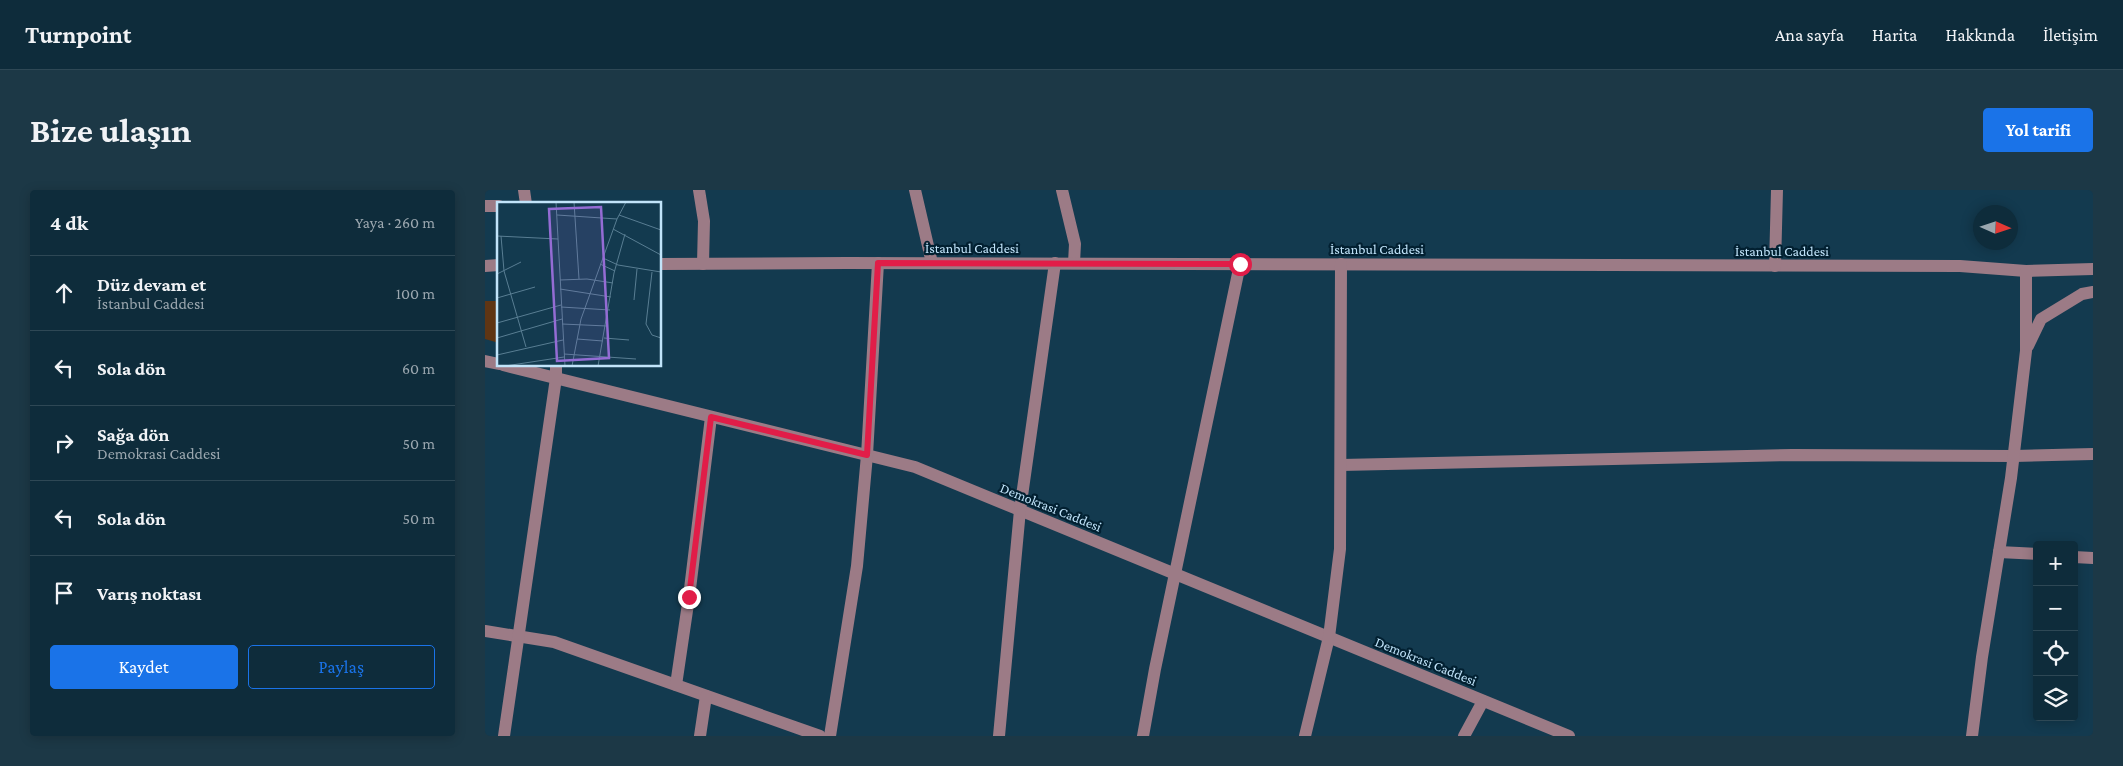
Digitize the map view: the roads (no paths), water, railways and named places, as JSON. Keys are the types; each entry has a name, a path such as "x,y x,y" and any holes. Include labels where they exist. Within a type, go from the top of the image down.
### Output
{"street":[{"path":"699,190 704,220 703,264"},
{"path":"915,190 932,263"},
{"path":"1062,190 1075,244 1074,264"},
{"path":"1775,266 1777,190"},
{"path":"829,736 857,566 867,455 878,263"},
{"path":"999,736 1020,510 1055,263"},
{"name":"İstanbul Caddesi","path":"661,264 1055,263 1960,266 2026,271 2093,269"},
{"path":"1143,736 1155,668 1240,264"},
{"path":"1305,736 1329,637 1340,549 1341,264"},
{"path":"1972,736 2014,456 2026,351 2026,271"},
{"path":"2026,351 2041,319 2082,294 2093,292"},
{"name":"Demokrasi Caddesi","path":"507,366 915,467 1483,701 1549,732 1569,736"},
{"path":"504,736 556,378 556,366"},
{"path":"676,685 711,417"},
{"path":"1341,464 1792,455 2014,456 2093,454"},
{"path":"1999,552 2033,554"},
{"path":"2078,557 2093,558"},
{"path":"485,630 554,642 820,736"},
{"path":"700,736 706,696"},
{"path":"1464,736 1483,701"}]}
